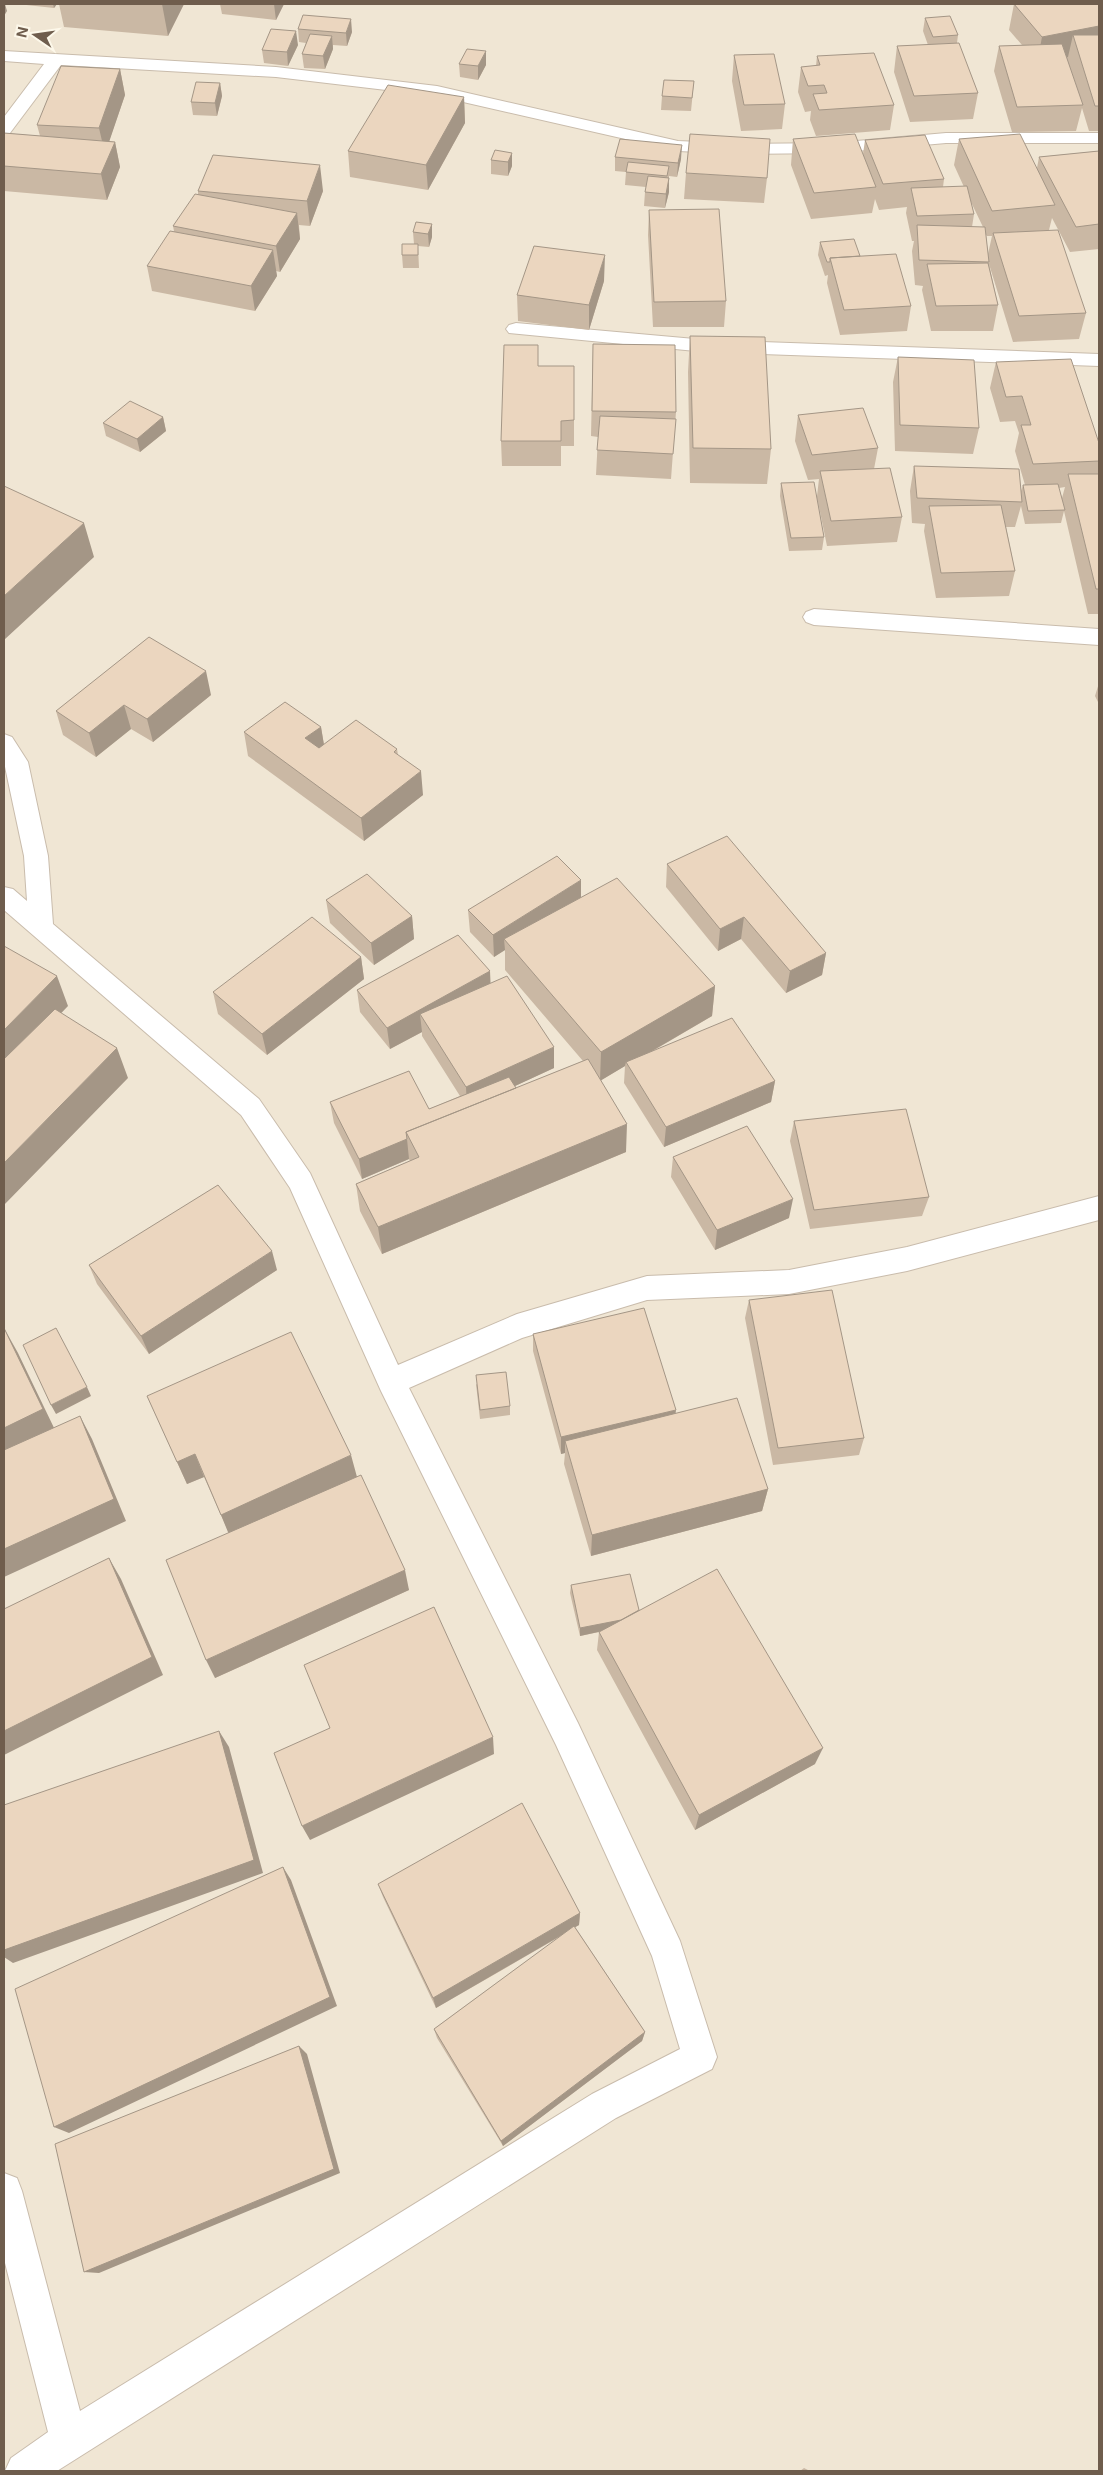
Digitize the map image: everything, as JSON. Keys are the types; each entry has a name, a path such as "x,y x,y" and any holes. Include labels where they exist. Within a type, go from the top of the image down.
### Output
{"street":[{"path":"4,56 276,72 437,92 545,114 678,146 743,149 834,148 946,138 1099,138"},
{"path":"4,129 56,59"},
{"path":"516,329 706,346 1099,360"},
{"path":"814,617 1099,637"},
{"path":"4,743 16,762 36,856 40,927"},
{"path":"4,896 250,1107 300,1181 391,1382 567,1734 668,1953 700,2058 604,2106 69,2440 24,2471"},
{"path":"391,1382 517,1327 647,1288 790,1282 907,1259 1099,1208"},
{"path":"4,2191 69,2440"}],"shaded area":[{"path":"4,4 1099,4 1099,2471 4,2471"}],"building":[{"path":"1014,4 1099,4 1099,26 1042,37"},
{"path":"303,15 351,19 346,33 298,29"},
{"path":"950,16 958,35 933,37 925,18"},
{"path":"271,29 296,31 287,52 262,50"},
{"path":"310,34 332,36 323,56 302,54"},
{"path":"1073,35 1099,35 1099,106 1095,106"},
{"path":"959,43 978,93 914,96 897,46"},
{"path":"1062,44 1083,105 1017,107 999,46"},
{"path":"467,49 486,51 478,66 459,64"},
{"path":"874,53 894,105 819,110 813,94 827,93 824,85 808,86 801,67 820,65 817,56"},
{"path":"774,54 785,104 744,105 734,55"},
{"path":"61,66 120,69 99,128 37,125"},
{"path":"664,80 694,81 692,98 662,96"},
{"path":"196,82 220,83 215,103 191,102"},
{"path":"388,85 464,97 426,165 348,151"},
{"path":"4,133 115,142 101,174 4,166"},
{"path":"690,134 770,139 767,178 686,173"},
{"path":"855,134 876,187 814,193 793,139"},
{"path":"1020,134 1055,205 992,211 959,139"},
{"path":"925,135 944,179 883,184 865,140"},
{"path":"620,139 682,145 678,163 615,157"},
{"path":"495,150 512,153 508,162 491,160"},
{"path":"1099,151 1099,224 1076,227 1039,157"},
{"path":"213,155 320,165 307,201 198,191"},
{"path":"628,162 669,166 667,176 626,172"},
{"path":"648,176 669,178 666,194 645,192"},
{"path":"967,186 974,214 917,216 911,188"},
{"path":"195,194 297,213 276,246 173,226"},
{"path":"719,209 726,301 654,302 649,210"},
{"path":"416,222 432,224 428,234 413,232"},
{"path":"917,225 985,227 989,262 919,260"},
{"path":"1058,230 1086,313 1019,316 993,233"},
{"path":"170,231 273,250 251,286 147,266"},
{"path":"854,239 860,256 830,258 830,262 827,262 820,242"},
{"path":"402,244 418,244 418,255 402,255"},
{"path":"534,246 605,255 589,305 517,295"},
{"path":"896,254 911,306 844,310 830,258"},
{"path":"988,263 998,305 936,306 927,264"},
{"path":"690,336 765,337 771,449 693,448"},
{"path":"593,344 675,345 676,412 592,411"},
{"path":"504,345 538,345 538,366 574,366 574,420 561,421 561,441 501,441"},
{"path":"898,357 974,360 979,428 900,425"},
{"path":"1071,359 1099,443 1099,461 1033,464 1021,425 1031,425 1022,396 1006,397 996,362"},
{"path":"130,401 163,417 137,439 103,423"},
{"path":"863,408 878,448 812,455 798,415"},
{"path":"600,416 676,419 673,454 597,450"},
{"path":"914,466 1019,469 1022,502 917,498"},
{"path":"890,468 902,517 831,521 820,471"},
{"path":"1068,474 1099,474 1099,589 1096,589"},
{"path":"814,482 824,537 791,538 781,483"},
{"path":"1058,484 1065,510 1028,511 1023,485"},
{"path":"4,486 84,523 4,596"},
{"path":"1001,505 1015,571 941,573 929,506"},
{"path":"149,637 206,671 147,719 124,705 89,733 56,711"},
{"path":"285,702 321,727 305,738 319,748 356,720 397,749 394,752 421,771 361,818 244,732"},
{"path":"727,836 826,953 790,971 744,917 720,929 667,864"},
{"path":"557,856 581,880 493,935 468,910"},
{"path":"367,874 412,916 371,943 326,900"},
{"path":"617,878 715,986 601,1052 504,939"},
{"path":"312,917 361,957 262,1034 213,992"},
{"path":"458,935 490,971 387,1028 357,990"},
{"path":"4,946 57,976 4,1030"},
{"path":"507,976 554,1047 466,1087 420,1014"},
{"path":"55,1009 117,1048 4,1163 4,1059"},
{"path":"732,1018 775,1081 666,1127 626,1062"},
{"path":"588,1059 627,1124 378,1227 356,1184 419,1157 406,1132"},
{"path":"409,1071 429,1109 509,1077 516,1088 406,1132 407,1139 359,1159 330,1102"},
{"path":"906,1109 929,1197 814,1210 794,1121"},
{"path":"747,1126 793,1199 717,1230 673,1157"},
{"path":"218,1185 272,1251 141,1336 89,1265"},
{"path":"832,1290 864,1438 778,1448 749,1300"},
{"path":"644,1308 676,1410 561,1437 533,1334"},
{"path":"4,1328 43,1409 4,1428"},
{"path":"56,1328 87,1387 51,1405 23,1345"},
{"path":"291,1332 351,1455 221,1515 195,1454 177,1462 147,1396"},
{"path":"506,1372 510,1406 480,1410 476,1375"},
{"path":"737,1398 768,1489 592,1535 565,1441"},
{"path":"80,1416 114,1499 4,1549 4,1450"},
{"path":"361,1475 405,1570 206,1660 166,1560"},
{"path":"109,1558 152,1657 4,1731 4,1609"},
{"path":"717,1569 823,1748 699,1815 599,1632"},
{"path":"630,1574 639,1610 621,1620 580,1628 571,1585"},
{"path":"434,1607 493,1737 302,1826 274,1753 330,1728 304,1665"},
{"path":"219,1731 254,1860 4,1950 4,1805"},
{"path":"522,1803 580,1913 433,1998 378,1884"},
{"path":"283,1867 330,1997 54,2127 15,1989"},
{"path":"574,1926 645,2032 501,2141 434,2029"},
{"path":"299,2046 334,2169 84,2272 55,2144"}]}
